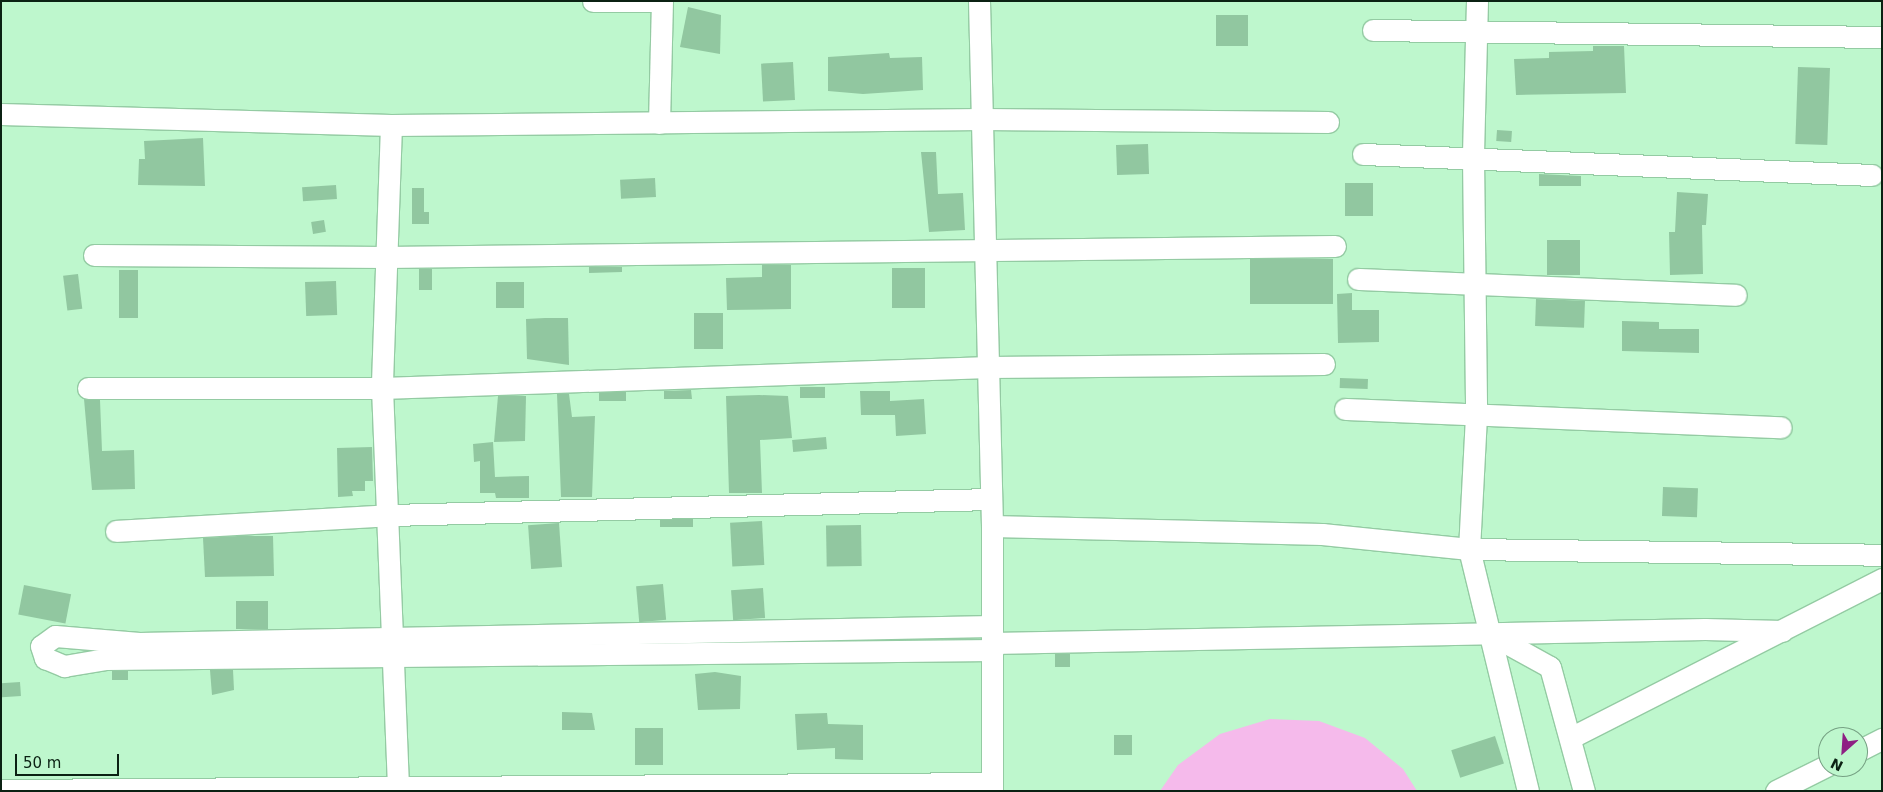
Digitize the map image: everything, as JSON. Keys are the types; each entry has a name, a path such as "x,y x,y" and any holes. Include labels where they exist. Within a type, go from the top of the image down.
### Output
{"street":[{"path":"593,1 661,1 659,123"},
{"path":"1,790 992,787 992,526 989,367 983,248 980,1"},
{"path":"1477,1 1473,156 1476,416 1468,549 1491,634 1528,791"},
{"path":"1373,30 1476,29 1882,37"},
{"path":"1,114 390,125 982,119 1328,122"},
{"path":"390,125 382,388 390,515 398,789"},
{"path":"1363,154 1473,156 1872,174"},
{"path":"94,255 386,257 983,248 1335,246"},
{"path":"1358,279 1736,296"},
{"path":"88,388 382,388 989,367 1324,364"},
{"path":"1345,409 1476,416 1781,427"},
{"path":"116,531 390,515 991,499"},
{"path":"992,526 1322,534 1468,549 1882,555"},
{"path":"1570,738 1782,632 1882,579"},
{"path":"106,651 1491,634 1705,629 1782,632"},
{"path":"1491,634 1550,667 1584,791"},
{"path":"1868,746 1882,739"},
{"path":"1776,791 1818,770"}],"shaded area":[{"path":"1270,719 1319,721 1365,738 1403,769 1417,791 1160,791 1178,765 1220,734"}],"building":[{"path":"688,7 721,15 720,54 680,47"},
{"path":"1216,15 1248,15 1248,46 1216,46"},
{"path":"1593,46 1624,46 1626,93 1516,95 1514,59 1549,58 1549,52 1593,51"},
{"path":"889,53 890,58 922,57 923,90 863,94 828,91 828,57"},
{"path":"793,62 795,100 763,102 761,64"},
{"path":"1798,67 1830,68 1827,145 1795,144"},
{"path":"1497,130 1512,131 1511,142 1496,141"},
{"path":"203,138 205,186 138,185 139,159 145,159 144,141"},
{"path":"1148,144 1149,174 1117,175 1116,145"},
{"path":"921,152 936,152 938,194 963,193 965,230 929,232"},
{"path":"1539,174 1581,176 1581,186 1539,186"},
{"path":"655,178 656,197 621,199 620,180"},
{"path":"1345,183 1373,183 1373,216 1345,216"},
{"path":"336,185 337,199 303,201 302,187"},
{"path":"412,188 424,188 424,212 429,212 429,224 412,224"},
{"path":"1677,192 1708,194 1706,225 1702,225 1703,274 1670,275 1669,232 1675,232"},
{"path":"324,220 326,232 313,234 311,222"},
{"path":"1547,240 1580,240 1580,275 1547,275"},
{"path":"1250,259 1333,259 1333,304 1250,304"},
{"path":"762,265 791,265 791,309 727,310 726,278 762,277"},
{"path":"589,267 622,267 622,272 589,273"},
{"path":"892,268 925,268 925,308 892,308"},
{"path":"419,269 432,269 432,290 419,290"},
{"path":"119,270 138,270 138,318 119,318"},
{"path":"78,274 82,309 67,311 63,276"},
{"path":"336,281 337,315 306,316 305,282"},
{"path":"496,282 524,282 524,308 496,308"},
{"path":"1352,293 1352,310 1379,310 1379,342 1338,343 1337,294"},
{"path":"1536,299 1585,301 1584,328 1535,326"},
{"path":"694,313 723,313 723,349 694,349"},
{"path":"568,318 569,365 527,359 526,319"},
{"path":"1622,321 1659,322 1659,329 1699,329 1699,353 1622,351"},
{"path":"1340,378 1368,379 1368,389 1340,388"},
{"path":"800,387 825,387 825,398 800,398"},
{"path":"691,390 692,399 664,399 664,391"},
{"path":"860,391 890,391 890,401 924,399 926,434 896,436 895,415 861,415"},
{"path":"599,392 626,392 626,401 599,401"},
{"path":"557,394 569,394 572,417 595,416 592,497 561,497"},
{"path":"498,396 526,396 525,441 494,442"},
{"path":"726,396 788,396 792,438 760,440 762,493 729,493"},
{"path":"84,399 100,400 102,451 134,450 135,489 92,490"},
{"path":"826,437 827,449 793,452 792,440"},
{"path":"493,442 495,477 529,476 529,498 496,498 495,493 480,493 480,461 474,462 473,444"},
{"path":"372,447 373,481 365,481 365,491 352,491 353,496 338,497 337,448"},
{"path":"1663,487 1698,488 1697,517 1662,516"},
{"path":"660,519 693,519 693,527 660,527"},
{"path":"762,521 764,565 732,567 730,523"},
{"path":"559,523 562,567 531,569 528,525"},
{"path":"861,525 862,566 827,567 826,526"},
{"path":"273,536 274,576 205,577 203,538"},
{"path":"663,584 666,620 639,622 636,586"},
{"path":"24,585 71,594 65,624 18,614"},
{"path":"763,588 765,618 733,620 731,590"},
{"path":"236,601 268,601 268,629 236,629"},
{"path":"1055,654 1070,654 1070,667 1055,667"},
{"path":"210,670 233,670 234,690 212,695"},
{"path":"112,671 128,671 128,680 112,680"},
{"path":"715,672 741,676 740,709 698,710 695,674"},
{"path":"20,682 21,696 2,697 1,683"},
{"path":"562,712 592,713 595,730 562,730"},
{"path":"827,713 828,724 863,725 863,760 835,759 835,748 797,750 795,714"},
{"path":"635,728 663,728 663,765 635,765"},
{"path":"1114,735 1132,735 1132,755 1114,755"},
{"path":"1495,736 1504,764 1460,778 1451,750"}]}
